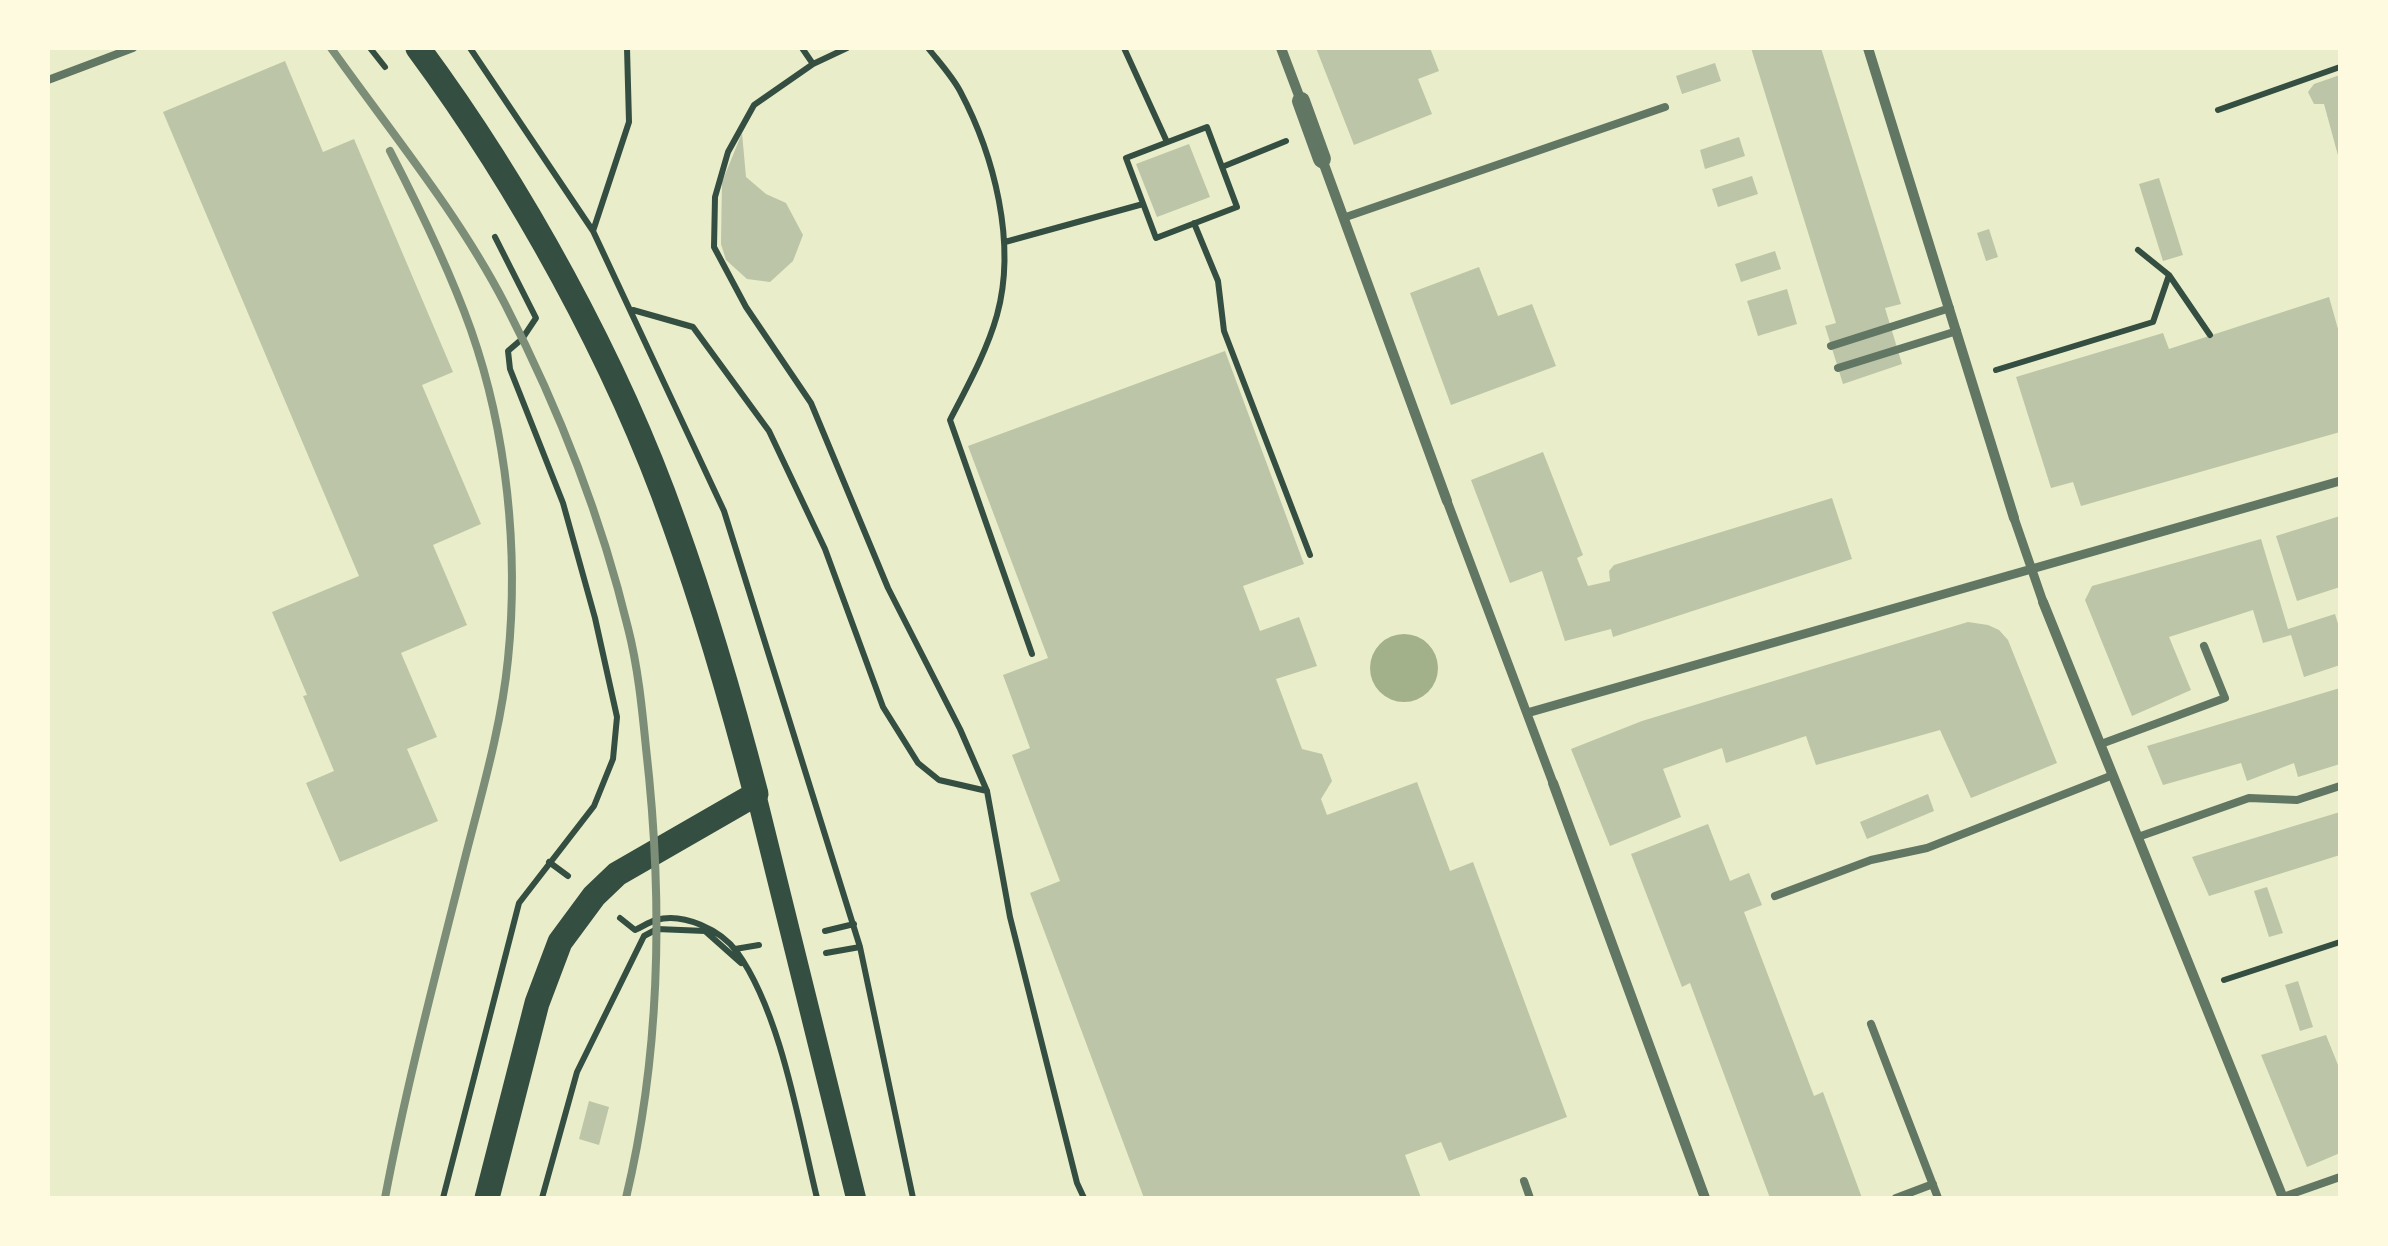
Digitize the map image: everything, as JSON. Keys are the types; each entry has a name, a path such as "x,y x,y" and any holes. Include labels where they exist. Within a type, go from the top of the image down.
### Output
{"main road":[{"path":"418,48 454,96 526,212 603,355 673,520 722,667 856,1198"},
{"path":"487,1198 538,1003 560,942 594,896 617,874 656,848 756,794"}],"street":[{"path":"1281,48 1706,1198"},
{"path":"1868,48 2043,602 2283,1198"},
{"path":"1527,713 2340,480"}],"lane":[{"path":"48,80 133,48"},
{"path":"1342,218 1665,107"},
{"path":"1831,346 1950,308"},
{"path":"1838,368 1957,331"},
{"path":"2101,744 2224,698 2204,646"},
{"path":"1776,896 1871,860 1927,848 2113,775"},
{"path":"2138,838 2249,798 2296,800 2340,786"},
{"path":"1871,1024 1938,1198"},
{"path":"2283,1198 2340,1177"},
{"path":"1524,1181 1530,1198"},
{"path":"1896,1198 1933,1184"}],"path":[{"path":"370,48 391,76"},
{"path":"593,231 629,122 627,48"},
{"path":"802,48 813,64"},
{"path":"848,48 813,64 754,105 728,152 715,197 714,248 746,306 811,403 888,588 960,728 987,791 1010,917 1084,1198"},
{"path":"928,48 959,88 976,128 993,180 1005,242 998,313 950,420 1032,654"},
{"path":"1124,48 1167,142"},
{"path":"2218,110 2340,67"},
{"path":"1207,127 1237,207 1156,238 1126,158 1167,142 1207,127"},
{"path":"1222,167 1264,150"},
{"path":"1005,242 1143,204"},
{"path":"1194,223 1218,281 1224,330 1310,555"},
{"path":"443,1198 519,903 594,806 613,759 617,717 595,618 563,504 510,369 508,351 536,318 491,229"},
{"path":"2138,250 2169,274 2210,335"},
{"path":"1971,378 2153,322 2169,274"},
{"path":"632,310 693,326 769,430 825,549 883,707 918,763 939,780 987,791"},
{"path":"549,862 635,930 667,918 700,923 735,949 776,1034 817,1198"},
{"path":"542,1198 577,1072 644,936 657,929 705,931 746,968"},
{"path":"2199,989 2340,942"}],"shaded area":[{"path":"1404,634 1417,636 1428,644 1436,655 1436,681 1428,692 1417,700 1404,702 1391,700 1380,692 1372,681 1370,668 1372,655 1380,644 1391,636"}],"building":[{"path":"1316,48 1430,48 1439,71 1418,79 1432,114 1354,145"},
{"path":"1751,48 1821,48 1901,304 1885,308 1902,364 1843,384 1825,326 1836,323"},
{"path":"285,61 323,152 354,139 453,372 422,385 481,524 433,545 467,625 401,653 437,737 407,749 438,821 340,862 306,783 334,771 272,612 359,576 163,112"},
{"path":"1715,63 1721,81 1682,94 1676,76"},
{"path":"2340,75 2339,159 2324,104 2314,104 2308,92 2314,84"},
{"path":"742,133 746,177 766,194 786,203 803,235 793,261 770,282 747,279 726,260 721,244 722,182"},
{"path":"1739,137 1745,156 1705,169 1700,150"},
{"path":"1189,144 1210,197 1157,217 1136,164"},
{"path":"1752,176 1758,194 1718,207 1712,189"},
{"path":"2159,178 2183,255 2163,261 2139,184"},
{"path":"1989,229 1998,257 1986,261 1977,233"},
{"path":"1775,251 1781,269 1741,282 1735,264"},
{"path":"1479,267 1498,316 1532,304 1556,366 1451,405 1410,293"},
{"path":"1787,289 1797,324 1758,336 1747,301"},
{"path":"2329,297 2340,336 2340,432 2081,506 2073,482 2051,488 2016,377 2163,333 2169,349"},
{"path":"1225,351 1304,564 1243,586 1260,631 1299,617 1317,666 1276,679 1302,749 1322,754 1332,781 1321,799 1327,815 1417,782 1450,871 1473,862 1567,1117 1449,1161 1441,1142 1405,1155 1421,1198 1144,1198 1030,893 1060,881 1012,755 1030,748 1003,675 1048,658 968,446"},
{"path":"1543,452 1583,555 1577,558 1588,586 1610,581 1609,571 1614,565 1832,498 1852,559 1613,637 1611,629 1565,641 1542,571 1510,583 1471,480"},
{"path":"2340,516 2340,587 2297,601 2276,536"},
{"path":"2261,539 2288,629 2335,614 2340,630 2340,665 2304,677 2291,635 2263,643 2253,610 2169,637 2191,690 2132,716 2085,600 2092,586"},
{"path":"1968,622 1988,625 2008,640 2057,763 1971,798 1940,730 1816,765 1806,736 1726,763 1722,748 1663,769 1681,817 1610,846 1571,749 1642,721"},
{"path":"2340,688 2340,764 2298,777 2294,763 2247,781 2241,763 2163,785 2147,746"},
{"path":"1928,794 1934,811 1867,839 1860,822"},
{"path":"2340,812 2340,855 2209,896 2192,857"},
{"path":"1708,824 1730,881 1749,873 1762,905 1744,912 1814,1096 1823,1092 1862,1198 1770,1198 1690,983 1682,987 1631,854"},
{"path":"2267,887 2283,933 2269,937 2254,891"},
{"path":"2298,981 2313,1027 2300,1031 2285,985"},
{"path":"2326,1035 2340,1070 2340,1153 2307,1167 2261,1055"},
{"path":"589,1101 609,1107 599,1145 579,1139"}],"railway":[{"path":"331,48 445,205 505,304 576,463 605,545 628,628 637,673 651,804 656,974 646,1087 626,1198"},
{"path":"385,1198 421,1032 495,738 508,659 512,577 507,493 494,410 483,369 444,261 390,151"}]}
